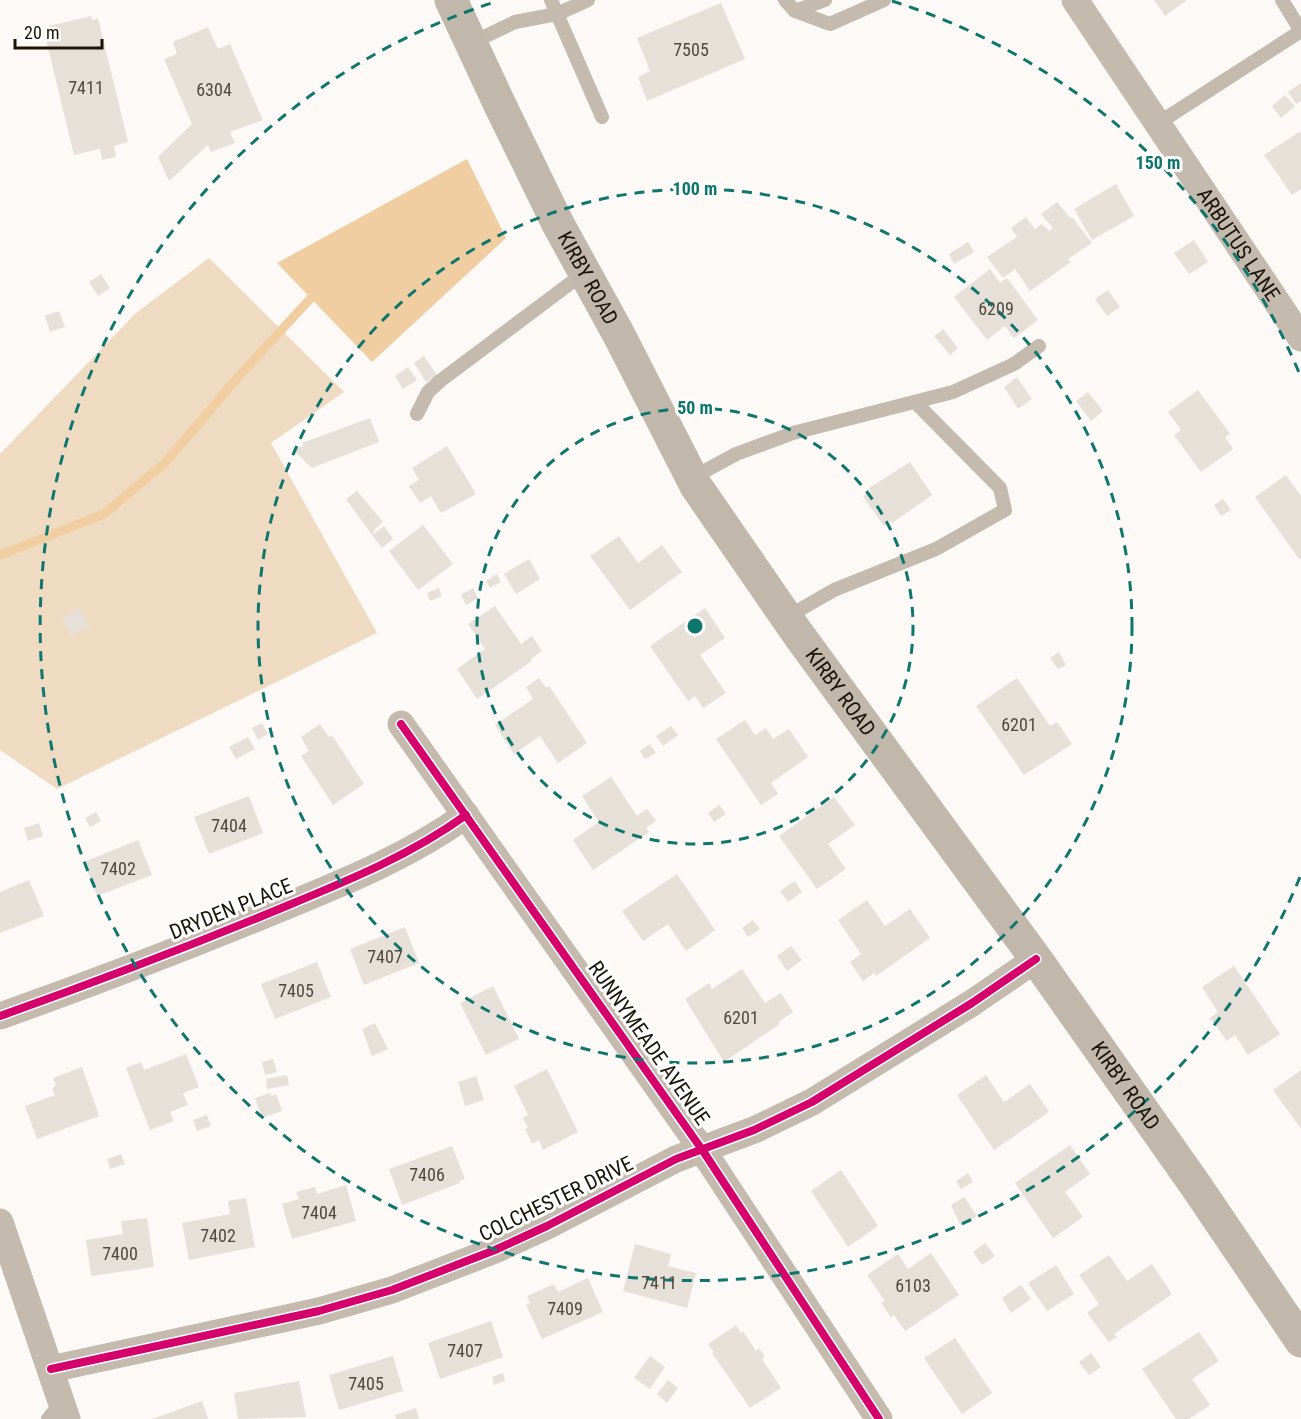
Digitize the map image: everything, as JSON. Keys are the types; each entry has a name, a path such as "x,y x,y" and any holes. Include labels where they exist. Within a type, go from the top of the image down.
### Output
{"main road":[{"name":"KIRBY ROAD","path":"451,0 543,194 692,478 787,617 1036,959 1194,1183 1301,1341"}],"street":[{"name":"ARBUTUS LANE","path":"1075,0 1301,338"},
{"name":"RUNNYMEADE AVENUE","path":"401,724 703,1151 879,1419"},
{"name":"DRYDEN PLACE","path":"0,1016 120,973 315,894 410,851 442,833 466,815"},
{"name":"COLCHESTER DRIVE","path":"51,1369 319,1311 392,1290 495,1250 547,1226 676,1159 703,1151 754,1130 812,1102 972,1003 1036,959"},
{"path":"0,1222 51,1369 59,1413"}],"lane":[{"path":"551,0 602,117"},
{"path":"471,43 515,22 557,14 588,0"},
{"path":"785,0 795,11 830,24 884,0"},
{"path":"795,11 825,0"},
{"path":"1157,124 1301,31 1282,0"},
{"path":"417,414 428,392 440,381 584,273"},
{"path":"692,478 736,454 793,433 953,392 1014,364 1039,346"},
{"path":"787,617 834,590 936,549 1005,510 1000,488 915,402"}],"shaded area":[{"path":"467,159 506,238 372,362 277,263"},
{"path":"209,258 344,392 271,443 377,633 57,789 0,750 0,454 136,313"}],"building":[{"path":"1154,0 1187,0 1165,16"},
{"path":"721,3 745,59 647,101 638,77 650,71 637,38"},
{"path":"91,16 92,20 98,18 128,142 114,146 116,157 102,160 100,149 74,155 44,31 50,30 49,26"},
{"path":"208,27 218,49 230,44 263,120 230,132 235,143 211,152 208,145 169,181 158,157 192,124 164,59 177,54 173,42"},
{"path":"1301,83 1301,101 1296,104 1288,92"},
{"path":"1285,95 1295,106 1281,118 1272,106"},
{"path":"1299,132 1301,134 1301,189 1292,195 1264,155"},
{"path":"1116,184 1134,216 1092,240 1074,209"},
{"path":"1057,202 1092,243 1068,259 1071,262 1030,291 1015,269 1003,278 987,257 1017,237 1011,228 1026,217 1035,229 1042,224 1049,231 1053,228 1041,214"},
{"path":"1194,240 1208,262 1189,274 1174,253"},
{"path":"968,242 974,252 954,264 949,254"},
{"path":"990,269 1000,283 1007,278 1038,320 1014,338 1005,326 987,340 954,297"},
{"path":"101,274 110,288 98,296 89,282"},
{"path":"1108,290 1120,307 1107,316 1095,299"},
{"path":"59,311 65,327 50,332 45,316"},
{"path":"943,329 958,348 950,355 934,336"},
{"path":"424,356 437,375 426,382 414,363"},
{"path":"408,367 417,380 403,389 395,376"},
{"path":"1017,377 1032,399 1018,409 1004,387"},
{"path":"1198,390 1230,434 1225,437 1233,449 1201,472 1174,435 1181,430 1168,412"},
{"path":"1088,392 1103,411 1091,421 1076,401"},
{"path":"370,418 379,442 312,468 292,449 304,446 302,443"},
{"path":"447,446 476,494 441,513 431,496 420,503 409,486 419,480 412,468"},
{"path":"910,462 932,495 892,523 890,521 884,526 863,496 871,491 869,488"},
{"path":"1286,475 1301,496 1301,558 1299,559 1255,497"},
{"path":"357,491 383,522 372,535 346,499"},
{"path":"1223,499 1231,510 1221,516 1214,505"},
{"path":"423,525 453,564 418,590 389,551"},
{"path":"384,526 393,539 382,548 372,535"},
{"path":"619,536 638,563 662,545 682,572 630,610 590,556"},
{"path":"529,559 540,579 516,594 504,574"},
{"path":"497,574 501,582 490,588 486,581"},
{"path":"439,588 442,596 430,601 427,593"},
{"path":"473,588 478,598 466,605 461,595"},
{"path":"495,606 521,644 532,636 542,651 531,659 532,661 477,699 457,669 485,649 468,624"},
{"path":"80,608 90,626 71,636 62,617"},
{"path":"705,608 725,638 700,655 726,693 703,708 695,696 688,701 650,646"},
{"path":"1059,652 1066,665 1058,669 1050,658"},
{"path":"539,678 546,688 549,686 587,743 558,763 540,736 514,754 495,725 533,699 526,687"},
{"path":"1017,678 1050,726 1057,722 1072,744 1024,775 976,706"},
{"path":"745,720 755,735 766,728 773,739 789,729 808,757 771,783 778,794 761,805 716,739"},
{"path":"262,723 268,734 258,740 252,728"},
{"path":"320,724 329,737 332,735 364,784 333,805 301,756 309,751 301,737"},
{"path":"671,726 678,735 663,746 656,736"},
{"path":"248,737 255,749 236,759 229,747"},
{"path":"650,744 656,753 645,759 640,751"},
{"path":"611,777 637,816 647,809 656,821 646,828 649,832 593,870 573,840 599,822 582,796"},
{"path":"249,796 263,833 209,854 194,817"},
{"path":"834,797 855,825 828,844 846,869 817,889 779,836"},
{"path":"719,805 726,814 714,822 708,813"},
{"path":"96,812 101,821 90,827 85,818"},
{"path":"39,823 43,836 28,841 24,828"},
{"path":"138,840 152,875 97,896 84,862"},
{"path":"677,874 715,930 686,951 668,924 643,941 622,911"},
{"path":"29,880 44,916 0,933 0,892"},
{"path":"795,881 802,892 788,902 780,891"},
{"path":"867,900 885,926 910,909 930,938 876,976 874,973 863,981 850,962 861,954 838,920"},
{"path":"753,920 760,929 748,937 742,928"},
{"path":"405,927 419,963 364,985 350,949"},
{"path":"791,946 802,960 787,971 777,956"},
{"path":"317,962 331,997 275,1019 261,984"},
{"path":"1234,966 1280,1034 1248,1055 1235,1035 1227,1041 1210,1018 1218,1012 1202,987"},
{"path":"742,969 765,1003 781,993 793,1012 778,1022 780,1024 724,1062 685,999 709,983 712,989"},
{"path":"493,986 519,1039 486,1055 460,1003"},
{"path":"375,1023 388,1049 372,1056 362,1029"},
{"path":"186,1054 199,1087 183,1093 188,1105 170,1112 174,1121 150,1130 126,1068 141,1062 144,1070"},
{"path":"273,1059 277,1072 265,1075 262,1062"},
{"path":"82,1067 99,1116 37,1139 25,1106 55,1095 52,1088 56,1086 53,1078"},
{"path":"547,1069 578,1132 543,1150 539,1140 532,1144 525,1129 528,1128 523,1118 528,1115 514,1086"},
{"path":"1301,1070 1301,1129 1273,1090"},
{"path":"287,1075 289,1085 267,1089 266,1079"},
{"path":"986,1075 1004,1102 1030,1084 1049,1112 994,1150 957,1095"},
{"path":"476,1076 484,1100 465,1106 458,1082"},
{"path":"270,1093 271,1096 276,1094 282,1111 262,1118 255,1098"},
{"path":"207,1115 211,1126 197,1131 193,1120"},
{"path":"1070,1145 1090,1174 1065,1192 1083,1217 1053,1238 1015,1183"},
{"path":"452,1146 465,1179 402,1205 389,1169"},
{"path":"121,1154 125,1164 110,1169 107,1159"},
{"path":"841,1170 878,1226 848,1247 811,1191"},
{"path":"968,1173 973,1182 961,1189 956,1181"},
{"path":"346,1185 356,1221 292,1239 282,1204 299,1199 296,1192 315,1187 317,1194"},
{"path":"964,1197 977,1216 961,1226 951,1205"},
{"path":"246,1198 255,1247 189,1260 182,1223 230,1214 228,1201"},
{"path":"147,1218 154,1267 91,1276 86,1240 123,1234 121,1221"},
{"path":"985,1243 995,1256 982,1265 973,1252"},
{"path":"635,1244 671,1254 668,1266 696,1273 687,1308 623,1291"},
{"path":"931,1253 959,1295 905,1331 894,1315 891,1317 881,1303 885,1301 867,1275 898,1254 908,1269"},
{"path":"1109,1255 1127,1281 1152,1264 1172,1294 1114,1334 1117,1337 1109,1342 1087,1313 1099,1304 1079,1275"},
{"path":"1056,1265 1074,1294 1047,1311 1028,1283"},
{"path":"588,1278 603,1312 542,1339 526,1305 530,1303 527,1296 554,1284 558,1292"},
{"path":"1021,1285 1031,1299 1011,1313 1002,1298"},
{"path":"491,1321 503,1357 440,1379 428,1343"},
{"path":"736,1325 741,1333 743,1331 756,1351 759,1348 765,1357 762,1359 781,1388 750,1408 708,1344"},
{"path":"1199,1332 1219,1361 1192,1379 1210,1405 1189,1419 1176,1419 1142,1369"},
{"path":"955,1338 992,1393 962,1414 924,1358"},
{"path":"1091,1353 1101,1367 1089,1375 1079,1362"},
{"path":"393,1356 403,1391 339,1410 329,1375"},
{"path":"650,1356 665,1367 650,1389 634,1378"},
{"path":"503,1373 505,1381 494,1385 492,1377"},
{"path":"668,1380 678,1388 667,1403 657,1394"},
{"path":"299,1381 306,1417 238,1419 234,1393"},
{"path":"202,1401 208,1419 152,1419"},
{"path":"416,1408 419,1419 396,1419 395,1415"}],"waterway":[{"path":"0,555 104,514 165,463 238,377 311,298"}],"cycle path":[{"path":"401,724 703,1151 879,1419"},
{"path":"0,1016 178,950 331,887 401,855 466,815"},
{"path":"51,1369 319,1311 392,1290 495,1250 547,1226 676,1159 754,1130 812,1102 972,1003 1036,959"}]}
